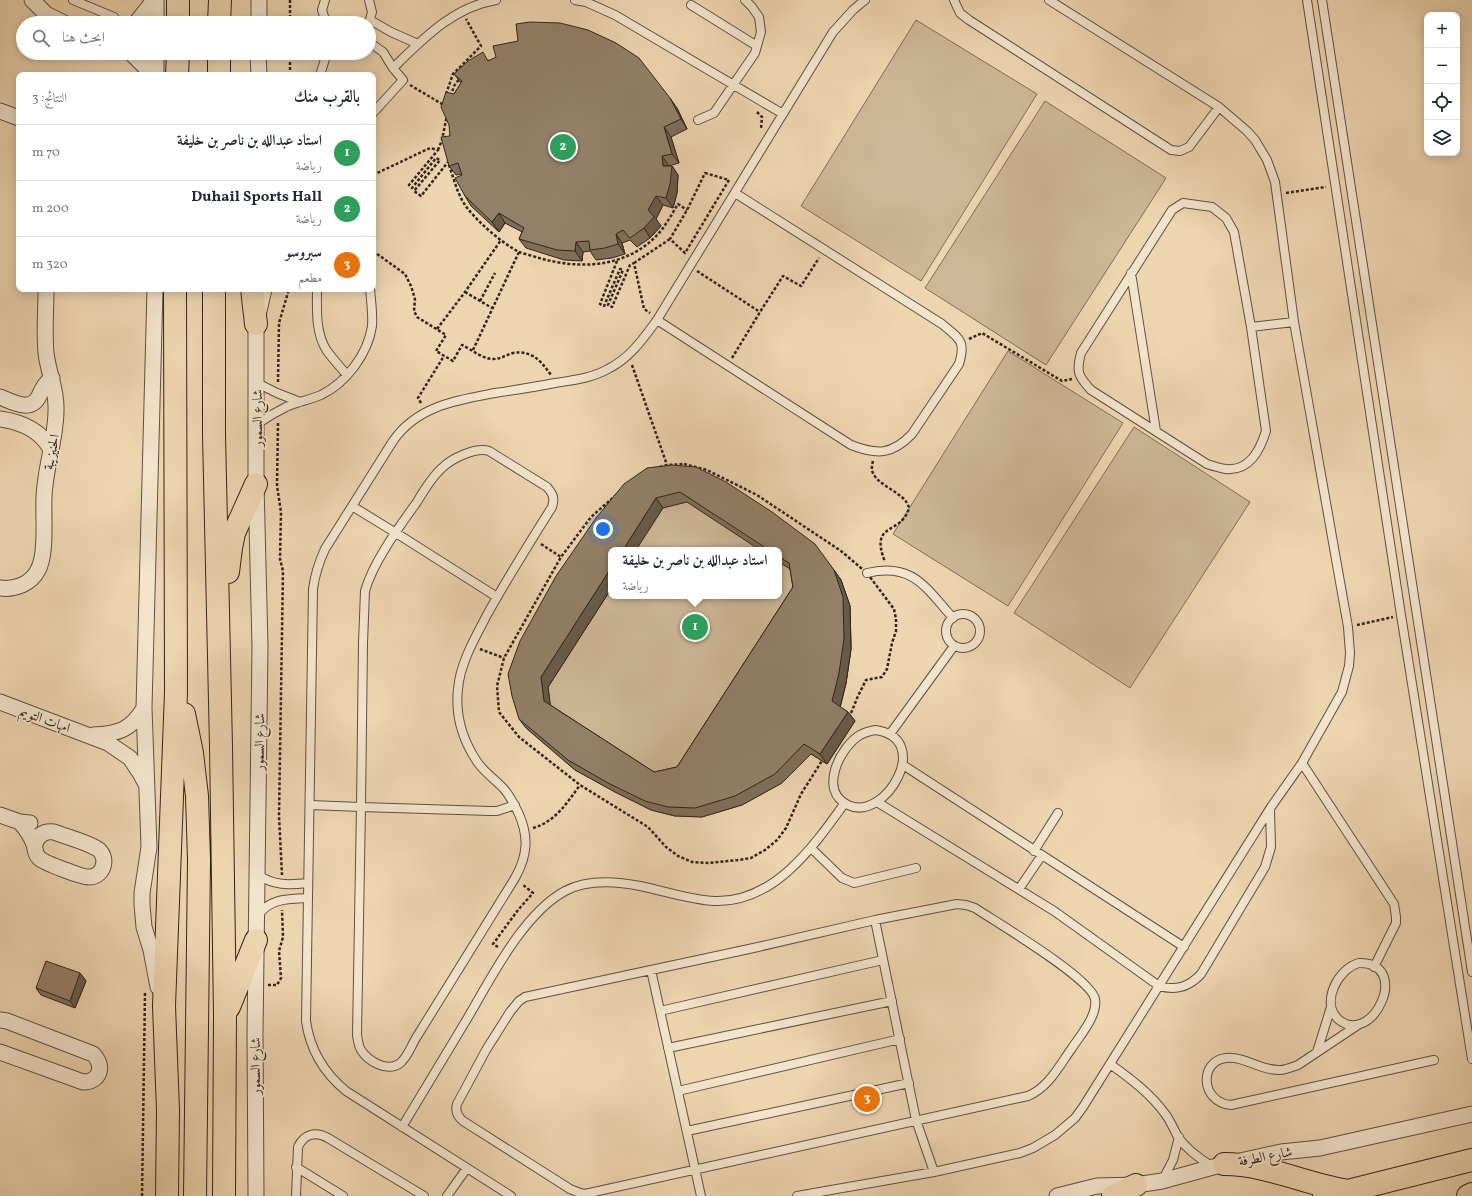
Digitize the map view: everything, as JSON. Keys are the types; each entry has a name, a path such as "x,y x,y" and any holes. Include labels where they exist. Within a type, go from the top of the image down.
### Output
{"main road":[{"path":"178,0 178,16"},
{"path":"219,16 220,0"},
{"path":"177,72 178,60"},
{"path":"219,60 219,72"},
{"path":"167,1196 168,1110 164,1006 176,692 175,292"},
{"path":"214,292 213,352 225,1015 224,1196"},
{"path":"252,292 256,324"},
{"path":"218,607 226,582 232,540 256,484"},
{"path":"176,692 185,716 197,796 199,860 195,1196"},
{"path":"225,1015 256,940"},
{"path":"1324,1196 1472,1160"},
{"path":"1219,1166 1251,1166 1314,1184 1348,1191"},
{"path":"1113,1196 1136,1185"},
{"path":"1468,1196 1472,1194"}],"street":[{"path":"142,16 155,0"},
{"path":"155,0 156,16"},
{"path":"259,0 259,16"},
{"path":"37,2 50,16"},
{"path":"138,60 150,72"},
{"path":"156,60 156,72"},
{"path":"258,60 259,72"},
{"path":"0,111 16,117"},
{"name":"الحنيزيبة","path":"0,588 13,588 28,582 38,571 41,564 43,549 45,484 57,408 46,354 46,292"},
{"path":"155,292 144,708 149,847 142,893 142,916 164,1006"},
{"name":"شارع السمور","path":"256,1196 255,1034 260,646 256,484 256,324 263,292"},
{"path":"0,397 23,406 32,404 38,397 44,384 52,378"},
{"path":"0,419 22,424 37,432 51,450"},
{"name":"امهات التويم","path":"0,702 108,743 130,758 148,788"},
{"name":"امهات التويم","path":"90,736 109,735 125,729 136,720 144,708"},
{"path":"0,814 20,822 34,824 92,846 101,851 104,860 102,870 90,878 41,860 35,853 35,844 38,837 42,834 54,832"},
{"path":"20,822 35,844"},
{"path":"0,1020 7,1021 93,1054 99,1062 100,1067 96,1077 93,1080 83,1082 0,1052"},
{"name":"شارع الطرفة","path":"1058,1196 1097,1186 1136,1185 1162,1181 1281,1152 1320,1148 1470,1111"}],"lane":[{"path":"73,0 112,16"},
{"path":"324,16 322,10 325,0"},
{"path":"393,68 418,44 447,20 488,1 496,0"},
{"path":"575,0 586,2 615,15 733,86 783,114"},
{"path":"698,120 714,113 755,53 761,32 759,18 752,7 745,0"},
{"path":"511,1196 346,1091 337,1084 322,1065 311,1044 306,1020 313,589 315,575 325,549 399,432 407,424 425,412 459,399 585,378 608,369 628,355 641,343 690,267 833,32 842,21 865,0"},
{"path":"954,0 960,13 969,20 1171,150 1180,151 1189,146 1219,107"},
{"path":"797,1196 934,1172 1020,1153 1044,1142 1066,1127 1075,1118 1110,1064 1271,807 1302,762 1336,703 1346,679 1350,653 1348,627 1294,322 1277,194 1272,170 1262,150 1247,131 1219,107 1049,0"},
{"path":"1307,0 1472,1059"},
{"path":"1322,0 1472,972"},
{"path":"370,16 372,2"},
{"path":"691,5 757,46"},
{"path":"376,24 418,44"},
{"path":"376,47 383,52 403,80 376,110"},
{"path":"321,72 325,60"},
{"path":"1331,154 1346,152"},
{"path":"657,320 852,445 874,452 884,452 904,443 912,434 959,364 962,352 961,343 957,336 942,324 735,193"},
{"path":"1183,203 1212,207 1226,218 1234,232 1251,326 1266,431 1262,446 1254,457 1244,466 1227,469 1207,464 1091,390 1080,378 1077,367 1081,353 1132,273 1172,210 1183,203"},
{"path":"1132,273 1156,431"},
{"path":"317,292 317,313 321,340 326,350 347,375"},
{"path":"257,424 285,407 322,395 334,387 347,375 363,354 369,340 372,326 370,292"},
{"path":"1251,326 1294,322"},
{"path":"257,383 300,402"},
{"path":"482,449 489,451 547,487 552,492 554,497 552,507 532,538 497,597 472,646 466,659 458,688 460,724 465,741 479,764 503,788 515,805 525,830 525,852 520,869 515,878 403,1060 396,1065 386,1066 368,1058 360,1048 357,1035 363,643 366,591 373,572 396,533 427,486 442,468 460,457 482,449"},
{"path":"352,506 497,597"},
{"path":"868,573 888,570 904,573 917,580 953,618"},
{"path":"959,615 967,615 973,618 978,624 980,631 979,638 968,648 954,646 949,641 947,635 946,629 948,623 959,615"},
{"path":"890,734 954,646"},
{"path":"875,730 890,734 897,740 902,748 904,756 903,765 893,786 877,802 870,806 852,808 844,804 836,793 833,780 842,755 854,740 867,731 875,730"},
{"path":"1302,762 1394,904 1396,923 1374,966"},
{"path":"903,765 1184,946"},
{"path":"877,802 1019,889 1087,934 1159,986 1167,989 1182,988 1190,985 1200,974 1265,867 1272,838 1270,820 1271,807"},
{"path":"402,1127 507,953 527,924 544,908 565,892 581,885 603,882 620,882 693,899 716,901 738,899 761,890 790,869 811,848 844,804"},
{"path":"310,805 490,811 515,805"},
{"path":"1034,850 1058,813"},
{"path":"811,848 842,878 854,883 916,868"},
{"path":"1019,889 1042,855"},
{"path":"257,874 275,884 289,885 308,883"},
{"path":"256,918 264,908 276,901 308,898"},
{"path":"957,904 975,908 1061,964 1088,988 1095,1000 1095,1008 1090,1020 1048,1083 1035,1093 1020,1098 590,1193 580,1193 570,1189 459,1118 455,1109 461,1095 506,1018 519,1001 532,995 651,970 875,920 957,904"},
{"path":"875,920 916,1120 934,1172"},
{"path":"660,1011 884,960"},
{"path":"1316,1052 1331,1007 1331,996 1345,970 1359,963 1374,966 1384,978 1386,984 1385,994 1372,1016 1363,1023 1298,1065 1279,1070 1262,1067 1240,1060 1226,1058 1220,1060 1210,1068 1207,1087 1214,1098 1225,1105 1231,1105 1434,1060"},
{"path":"651,970 701,1196"},
{"path":"668,1048 892,1001"},
{"path":"1331,1007 1341,1021 1358,1025"},
{"path":"678,1091 900,1039"},
{"path":"1110,1064 1137,1084 1153,1099 1179,1137 1191,1151 1219,1166"},
{"path":"687,1130 909,1083"},
{"path":"296,1196 298,1147 301,1140 314,1134 321,1134 424,1196"},
{"path":"1162,1181 1173,1160 1179,1137"},
{"path":"296,1167 343,1196"},
{"path":"447,1196 467,1168"}],"path":[{"path":"290,0 290,16"},
{"path":"403,80 442,104 453,74 481,46 462,12"},
{"path":"290,60 290,72"},
{"path":"449,103 454,86 460,77 453,74"},
{"path":"760,131 762,126 762,116 757,112 762,102"},
{"path":"448,109 442,140 438,150 409,185 412,188 436,158 440,160 414,191 421,196 448,162 456,185 468,208 501,240 519,252 565,263 582,265 609,263 617,261 651,241 664,228 678,204 687,210"},
{"path":"376,173 430,148 438,150"},
{"path":"617,261 600,304 604,306 620,269 623,270 608,305 612,307 630,265 670,239 687,210 705,173 729,180"},
{"path":"670,239 685,253 733,174"},
{"path":"1277,194 1336,185"},
{"path":"437,329 501,240"},
{"path":"728,365 783,276 801,286 824,249"},
{"path":"473,350 519,252"},
{"path":"376,253 405,274 415,299 414,311 417,317 446,335 436,351 453,361 462,344 485,358 492,359 501,358 512,353 527,353 534,356 557,383"},
{"path":"634,263 644,309 657,320"},
{"path":"690,267 760,312"},
{"path":"480,301 495,273"},
{"path":"465,292 492,308"},
{"path":"961,343 982,333 1062,381 1080,378"},
{"path":"628,355 667,465"},
{"path":"425,412 418,398 444,356"},
{"path":"874,452 873,473 876,478 904,500 909,508 902,520 886,532 880,540 880,550 888,570"},
{"path":"684,464 707,470 757,496 841,551 868,573 894,608 896,631 887,669 882,677 866,680 849,718 801,794 786,828 777,840 765,850 751,858 709,863 692,862 678,856 666,847 648,827 580,785 519,738 499,712 497,686 504,658 561,557 591,517 632,480 652,469 667,465 684,464"},
{"path":"532,538 561,557"},
{"path":"1348,627 1402,615"},
{"path":"472,646 504,658"},
{"path":"525,830 542,826 552,819 580,785"},
{"path":"507,953 493,944 518,910 533,893 515,878"}],"shaded area":[{"path":"916,20 1037,94 921,281 801,206"},
{"path":"1045,101 1166,178 1046,365 925,288"},
{"path":"1008,351 1123,423 1008,606 893,534"},
{"path":"1134,427 1250,502 1130,688 1014,613"},
{"path":"654,478 821,554 841,580 850,606 851,649 846,683 827,764 811,754 782,783 742,805 702,817 675,816 651,810 575,770 526,728 527,650"}],"building":[{"path":"530,22 560,23 588,30 616,43 639,58 670,98 681,119 664,127 672,154 662,156 663,166 672,166 670,184 666,198 656,196 648,210 654,217 644,228 630,238 623,230 616,234 618,244 590,250 589,241 576,242 575,251 557,250 519,239 524,228 499,213 492,222 465,196 455,178 462,175 458,163 449,166 441,137 450,136 449,125 441,107 446,92 454,94 462,81 454,74 468,61 483,52 488,61 496,57 493,46 518,41 516,24"},
{"path":"672,465 696,467 726,482 772,512 815,544 834,570 843,597 844,639 839,673 832,701 848,712 820,754 804,744 775,774 735,796 695,808 668,807 645,801 608,783 568,760 519,719 512,696 508,674 520,641 556,576 596,518 624,484 647,468","holes":["680,492 764,547 782,547 782,559 789,563 793,587 677,767 654,772 544,701 541,677 608,573 608,547 625,547 656,498"]},
{"path":"46,961 80,973 70,1001 36,988"}],"place":[{"name":"Duhail Sports Hall","path":"563,147"},
{"name":"استاد عبدالله بن ناصر بن خليفة","path":"695,627"},
{"name":"سبروسو","path":"867,1099"}]}
